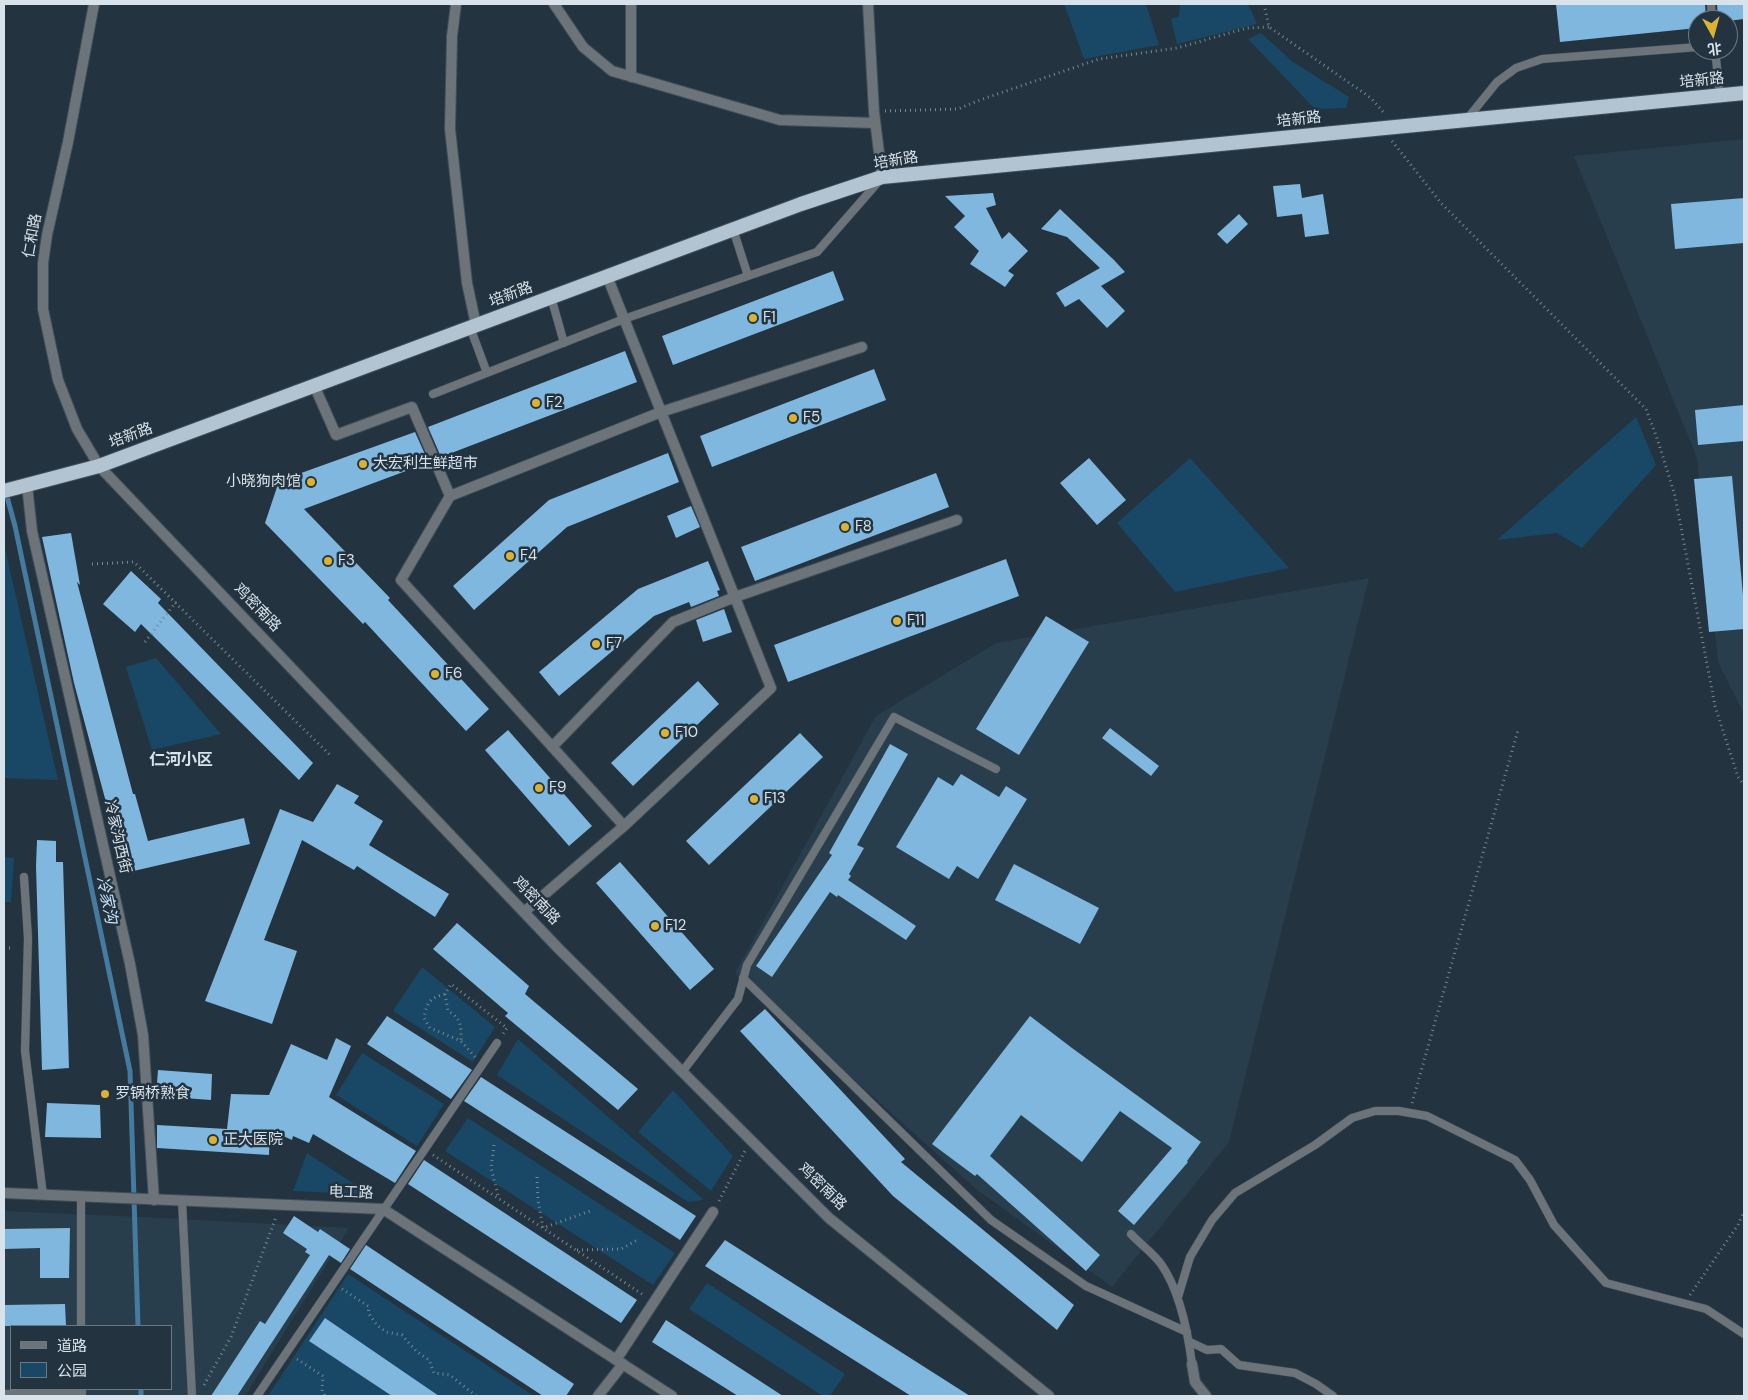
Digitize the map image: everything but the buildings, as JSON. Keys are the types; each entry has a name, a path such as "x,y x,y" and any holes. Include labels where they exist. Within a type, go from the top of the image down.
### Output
{"highway":[{"name":"培新路","path":"99,466 733,229 882,177 1744,93"},
{"path":"4,491 99,466"}],"street":[{"name":"仁和路","path":"94,4 68,142 47,235 43,263 43,309 58,380 77,429 99,466"},
{"path":"456,4 452,36 450,129 473,326"},
{"path":"554,4 583,47 612,71 780,120 875,123"},
{"path":"630,77 631,4"},
{"path":"868,4 874,112 882,177"},
{"path":"524,912 624,826 771,688 607,276"},
{"path":"624,826 401,580 450,496 661,412 862,347"},
{"path":"314,386 336,435 412,407 450,496"},
{"name":"鸡密南路","path":"99,466 524,912 829,1218 1049,1396"},
{"name":"冷家沟西街","path":"27,485 32,531 130,964 141,1026 154,1200"},
{"path":"552,748 673,622 735,597 957,520"},
{"name":"电工路","path":"4,1193 383,1209 672,1396"},
{"path":"598,1396 714,1212"},
{"path":"1192,1364 1194,1382 1206,1396"}],"lane":[{"path":"1466,121 1497,82 1516,68 1542,59 1688,48"},
{"path":"1716,60 1720,95"},
{"path":"433,394 624,319 817,252 882,177"},
{"path":"733,229 748,276"},
{"path":"551,297 564,343"},
{"path":"473,326 487,373"},
{"path":"682,1072 738,999 747,965 894,717 996,769"},
{"path":"24,877 28,938 25,1051 43,1195"},
{"path":"744,978 991,1220 1086,1286 1187,1332"},
{"path":"257,1396 497,1043"},
{"path":"1178,1297 1190,1257 1212,1220 1235,1193 1315,1145 1352,1118 1375,1111 1399,1111 1427,1116 1515,1160 1530,1180 1554,1225 1606,1283 1706,1309 1744,1334"},
{"path":"81,1196 81,1325"},
{"path":"182,1201 192,1396"},
{"path":"1130,1234 1161,1264 1178,1297 1190,1342 1192,1364"},
{"path":"1190,1342 1207,1350 1221,1349 1239,1364 1295,1373 1333,1396"},
{"path":"4,1394 82,1393"}],"path":[{"path":"1264,4 1269,27"},
{"path":"874,112 958,109 1099,59 1177,48 1247,28 1269,27 1371,98 1397,128"},
{"path":"1382,129 1441,203 1646,409 1675,496 1715,706 1738,777 1744,785"},
{"path":"92,564 134,562 332,756"},
{"path":"145,642 176,602"},
{"path":"1409,1113 1518,730"},
{"path":"4,948 12,948"},
{"path":"461,1041 460,1022 456,1016 448,1012 445,994 451,984 506,1028 497,1043"},
{"path":"445,994 434,996 427,1005 424,1018 430,1028 461,1041 482,1065"},
{"path":"714,1212 751,1140"},
{"path":"494,1145 491,1168 499,1199"},
{"path":"424,1149 642,1294"},
{"path":"537,1177 538,1200 543,1228"},
{"path":"202,1388 232,1337 281,1205"},
{"path":"543,1228 593,1210"},
{"path":"1685,1302 1738,1225 1744,1211"},
{"path":"576,1250 621,1249 639,1239"},
{"path":"333,1284 368,1306 369,1314 377,1325 386,1332 402,1335 429,1360 434,1373 450,1375 476,1396"},
{"path":"287,1352 322,1376 322,1391 325,1396"}],"shaded area":[{"path":"1744,139 1744,714 1718,662 1697,458 1574,156"},
{"path":"1369,578 1229,1142 1112,1287 976,1189 735,973 876,716 996,643"},
{"path":"4,1211 349,1228 245,1396 4,1396"}],"green space":[{"path":"1064,4 1146,4 1159,45 1084,59"},
{"path":"1180,4 1248,4 1257,24 1177,44 1171,19 1179,16"},
{"path":"1261,33 1293,62 1349,97 1346,108 1315,109 1248,39"},
{"path":"1636,417 1656,465 1582,548 1557,533 1497,540"},
{"path":"1190,458 1289,568 1175,592 1117,523"},
{"path":"4,544 58,780 4,778"},
{"path":"156,658 221,734 152,750 126,667"},
{"path":"4,857 14,858 11,902 4,902"},
{"path":"422,967 495,1027 473,1062 393,1011"},
{"path":"518,1039 704,1200 688,1202 497,1075"},
{"path":"362,1053 444,1104 417,1146 336,1095"},
{"path":"673,1090 733,1156 711,1191 638,1132"},
{"path":"468,1118 675,1253 653,1285 445,1151"},
{"path":"307,1153 371,1195 293,1191"},
{"path":"348,1274 534,1396 268,1396"},
{"path":"707,1283 845,1374 830,1396 823,1396 689,1309"}],"waterway":[{"name":"冷家沟","path":"6,493 15,526 130,1071 138,1325"},
{"name":"冷家沟","path":"141,1390 141,1396"}],"place":[{"name":"F1","path":"753,318"},
{"name":"F2","path":"536,403"},
{"name":"F5","path":"793,418"},
{"name":"大宏利生鲜超市","path":"363,464"},
{"name":"小晓狗肉馆","path":"311,482"},
{"name":"F8","path":"845,527"},
{"name":"F4","path":"510,556"},
{"name":"F3","path":"328,561"},
{"name":"F11","path":"897,621"},
{"name":"F7","path":"596,644"},
{"name":"F6","path":"435,674"},
{"name":"F10","path":"665,733"},
{"name":"F9","path":"539,788"},
{"name":"F13","path":"754,799"},
{"name":"F12","path":"655,926"},
{"name":"罗锅桥熟食","path":"105,1094"},
{"name":"正大医院","path":"213,1140"}],"district":[{"name":"仁河小区","path":"181,761"}]}
